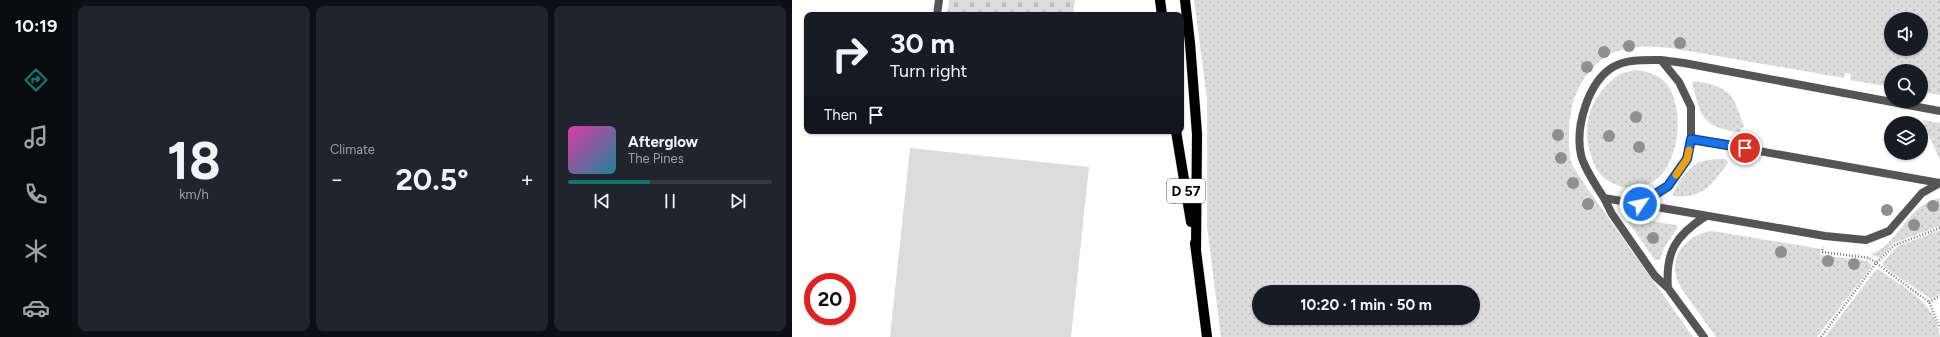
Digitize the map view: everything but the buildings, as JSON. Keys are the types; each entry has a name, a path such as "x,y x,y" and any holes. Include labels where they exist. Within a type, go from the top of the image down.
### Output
{"main road":[{"path":"1160,0 1162,12"},
{"name":"D 57","path":"1185,0 1197,134 1196,250"},
{"name":"D 57","path":"1177,134 1196,250 1207,337"}],"street":[{"path":"937,12 939,0"},
{"path":"1704,337 1668,288 1655,276 1612,214 1581,155 1580,123 1592,89 1613,68 1637,59 1684,63 1940,111"},
{"path":"1640,204 1668,186 1687,159 1691,139 1691,107 1679,82 1661,60"},
{"path":"1691,139 1940,183"},
{"path":"1604,198 1825,236 1866,240 1889,231 1922,193 1940,183"},
{"path":"1668,288 1667,271 1670,251 1689,227 1706,216"}],"path":[{"path":"1821,337 1876,263 1895,245 1940,228"},
{"path":"1825,236 1822,252 1869,258 1929,302 1940,328"},
{"path":"1929,302 1940,296"}],"green space":[{"path":"949,0 1075,0 1073,12 947,12"},
{"path":"1194,0 1940,0 1940,95 1928,93 1928,64 1884,64 1884,86 1850,80 1851,74 1845,73 1844,78 1677,49 1653,47 1628,48 1613,53 1592,68 1585,77 1574,100 1569,125 1569,144 1572,164 1585,185 1693,337 1221,337 1207,226 1207,99"},
{"path":"1635,70 1659,77 1666,83 1673,96 1676,106 1678,127 1675,148 1667,167 1661,175 1645,185 1626,187 1617,185 1600,174 1592,158 1587,132 1593,105 1604,88 1619,75"},
{"path":"1695,81 1716,86 1729,94 1737,107 1744,127 1740,129 1742,133 1711,124 1706,119 1698,105 1695,95 1692,83"},
{"path":"1928,121 1940,123 1940,160 1928,133"},
{"path":"910,148 1089,167 1071,337 890,337"},
{"path":"1726,159 1728,163 1717,178 1706,189 1700,193 1692,195 1673,196 1678,184 1692,167 1702,161"},
{"path":"1940,198 1940,226 1894,243 1880,258 1870,254 1880,250 1889,243 1918,209 1928,202"},
{"path":"1632,218 1676,225 1678,227 1664,248 1660,260 1655,260 1628,222 1628,219"},
{"path":"1940,230 1940,294 1931,299 1884,267 1882,263 1898,246"},
{"path":"1713,231 1821,249 1820,255 1867,261 1871,264 1871,267 1817,337 1716,337 1681,288 1675,272 1676,259 1683,247 1700,234"},
{"path":"1878,269 1908,290 1925,305 1932,314 1940,337 1825,337 1874,272"}],"slow traffic":[{"path":"1676,175 1687,159 1689,150"}],"route":[{"path":"1640,204 1668,186 1687,159 1691,139 1745,148"}]}
